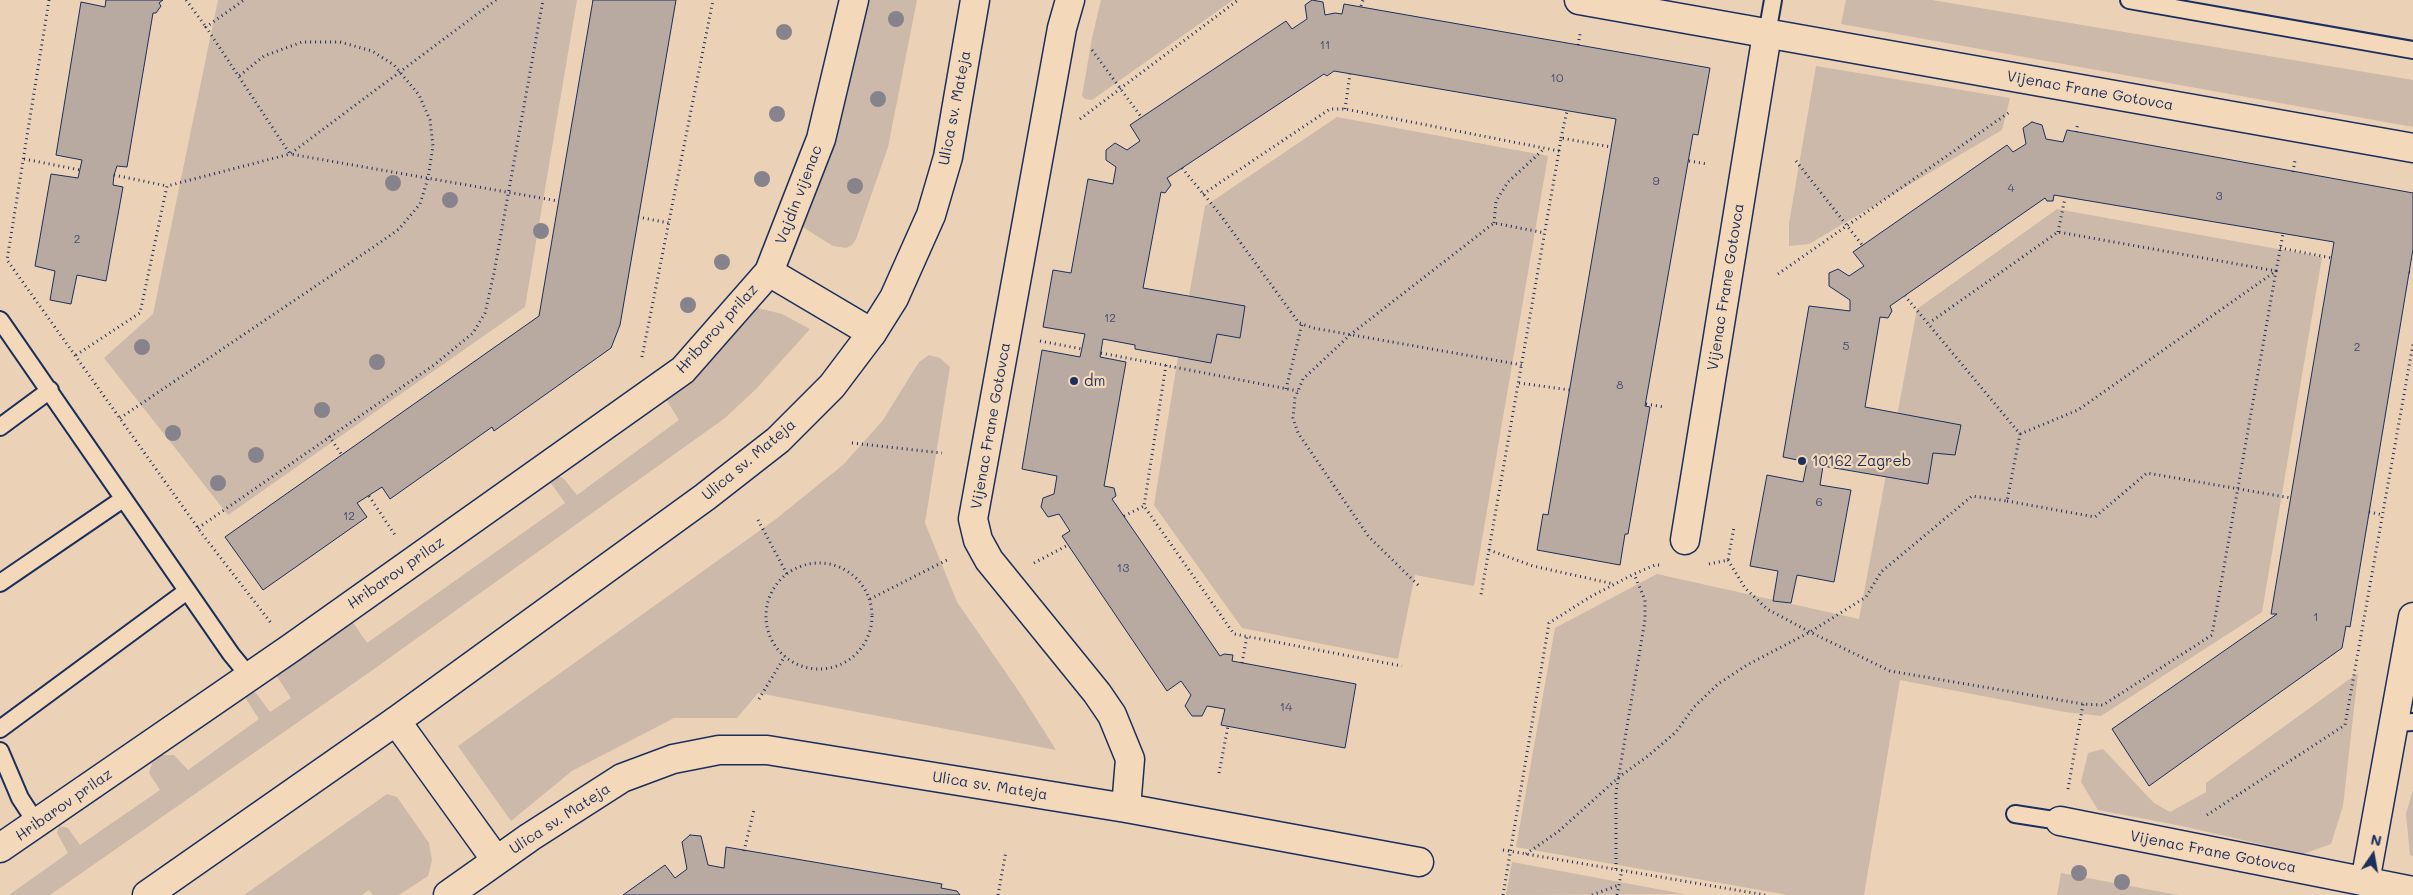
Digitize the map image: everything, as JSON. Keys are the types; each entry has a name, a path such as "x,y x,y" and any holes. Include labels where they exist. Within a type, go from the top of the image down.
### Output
{"street":[{"name":"Vajdin vijenac","path":"769,272 821,138 854,0"},
{"name":"Ulica sv. Mateja","path":"147,895 396,721 705,497 778,440 832,386 872,333 894,298 931,215 948,157 975,0"},
{"name":"Vijenac Frane Gotovca","path":"1070,0 1062,28 974,519 978,540 990,560 1097,693 1112,715 1130,760 1126,808"},
{"name":"Vijenac Frane Gotovca","path":"1579,0 2413,148"},
{"name":"Vijenac Frane Gotovca","path":"1685,540 1767,34"},
{"path":"769,272 872,333"},
{"name":"Hribarov prilaz","path":"0,848 249,676 683,370 769,272"},
{"path":"2365,882 2404,723 2413,617"},
{"name":"Ulica sv. Mateja","path":"396,721 496,860"},
{"name":"Ulica sv. Mateja","path":"448,895 496,860 622,778 673,759 719,750 767,750 1126,808 1419,862"},
{"name":"Vijenac Frane Gotovca","path":"2060,821 2413,892"}],"lane":[{"path":"1767,34 1773,0"},
{"path":"2129,0 2413,50"},
{"path":"0,320 231,654 249,676"},
{"path":"0,427 50,390"},
{"path":"0,583 123,499"},
{"path":"0,729 187,591"},
{"path":"0,751 20,798 37,824"},
{"path":"2015,814 2060,821"}],"path":[{"path":"49,0 7,260 198,528 272,622"},
{"path":"186,0 290,154 510,191 558,201"},
{"path":"206,27 244,0"},
{"path":"114,175 167,186 290,154 496,0"},
{"path":"198,528 434,365 473,333 484,313 510,191 543,0"},
{"path":"640,366 713,0"},
{"path":"1078,120 1238,0"},
{"path":"1362,6 1363,0"},
{"path":"120,418 399,229 420,204 428,178 433,146 430,120 419,95 394,65 364,49 340,42 302,42 264,56 239,76"},
{"path":"1091,49 1142,118"},
{"path":"1344,109 1350,74"},
{"path":"1203,194 1330,109 1344,109 1558,151"},
{"path":"1778,274 2012,110"},
{"path":"1481,595 1558,151 1567,111"},
{"path":"1561,138 1611,146"},
{"path":"1418,585 1369,538 1298,433 1294,418 1298,392 1303,379 1350,334 1494,223 1496,201 1508,182 1545,148"},
{"path":"24,159 80,170"},
{"path":"1689,161 1707,164"},
{"path":"1796,161 1863,246"},
{"path":"1182,168 1299,323 1522,365"},
{"path":"76,355 140,313 167,186"},
{"path":"1929,323 2058,232 2064,198"},
{"path":"638,216 670,223"},
{"path":"1494,223 1544,233"},
{"path":"2058,232 2276,271"},
{"path":"1728,560 1745,588 1767,609 1890,671 2083,704 2104,705 2212,635 2283,234"},
{"path":"2280,248 2332,258"},
{"path":"2020,434 2078,410 2276,271"},
{"path":"1905,296 2020,434 2008,501"},
{"path":"1286,389 1302,324"},
{"path":"1034,340 1082,349"},
{"path":"2206,816 2345,725 2413,344"},
{"path":"1101,353 1298,392"},
{"path":"1166,365 1144,506 1234,634 1402,666"},
{"path":"1519,383 1570,390"},
{"path":"1646,404 1664,407"},
{"path":"329,436 342,455"},
{"path":"852,443 942,453"},
{"path":"1526,854 1560,831 1618,778 1676,732 1694,707 1718,684 1747,665 1810,632 1866,597 1881,572 1972,496 2095,517 2147,473 2291,498"},
{"path":"369,496 395,536"},
{"path":"1124,516 1144,506"},
{"path":"2369,512 2383,515"},
{"path":"758,520 787,574"},
{"path":"387,541 403,530"},
{"path":"1029,566 1068,545"},
{"path":"1489,550 1533,566 1615,584"},
{"path":"870,599 947,560"},
{"path":"826,562 842,568 857,578 867,591 870,599 872,624 867,641 856,655 842,664 825,669 808,668 792,662 778,650 769,634 766,616 769,598 778,582 787,574 809,563 826,562"},
{"path":"1503,895 1549,623 1634,574 1645,600 1645,620 1616,792 1616,869"},
{"path":"265,627 279,617"},
{"path":"1242,663 1246,636"},
{"path":"759,699 785,656"},
{"path":"2068,792 2083,704"},
{"path":"1219,773 1228,726"},
{"path":"744,851 754,810"},
{"path":"1503,850 1764,895"},
{"path":"998,895 1006,851"},
{"path":"1617,895 1622,870"},
{"path":"1592,895 1619,885"}],"shaded area":[{"path":"218,0 577,0 525,307 228,515 104,358 153,314"},
{"path":"862,0 917,0 888,147 856,239 852,245 846,248 833,246 801,226"},
{"path":"1101,0 1233,0 1092,100 1085,99 1082,96"},
{"path":"1846,0 1932,0 2413,80 2413,127 1841,24"},
{"path":"1816,66 2010,98 2002,130 1809,244 1789,246 1789,223"},
{"path":"1337,117 1548,156 1474,586 1415,575 1398,659 1242,628 1154,505 1178,357 1211,363 1217,334 1240,338 1245,307 1189,296 1205,206"},
{"path":"2057,209 2322,257 2262,612 2101,716 2065,712 1900,680 1864,895 1788,895 1516,847 1555,628 1657,574 1859,619 1917,309"},
{"path":"758,308 782,314 810,329 756,389 725,418 367,674 50,895 9,895 68,853 57,833 59,826 68,828 80,845 160,790 149,773 153,760 159,755 174,755 188,770 259,719 246,699 248,692 256,693 270,712 291,698 276,675 350,618 367,643 565,503 551,483 551,479 557,475 564,479 577,495 679,420 666,399 667,395 748,309"},
{"path":"929,355 940,358 950,367 925,523 957,602 1020,693 1056,750 758,693 737,718 674,718 572,771 511,821 458,746 776,519 844,464 883,420 919,362"},
{"path":"2358,673 2343,806 2331,844 2303,854 2182,826 2098,810 2081,782 2088,753 2103,749 2154,803 2170,812 2206,792 2206,783"},
{"path":"2413,790 2413,856 2410,855 2406,814"},
{"path":"387,794 397,797 429,843 432,860 428,876 399,895 373,895 369,890 362,895 244,895"},
{"path":"1512,862 1684,894 1506,895"},
{"path":"2061,873 2178,895 2057,895"}],"building":[{"path":"106,0 163,0 159,3 161,6 156,13 153,13 127,167 117,166 114,175 113,185 123,187 106,281 77,275 71,304 50,300 55,271 35,266 51,174 78,178 82,160 56,155 81,2 105,7"},
{"path":"593,0 676,0 620,325 611,348 494,431 492,427 390,499 382,487 357,503 367,517 263,590 225,537 539,316"},
{"path":"1312,0 1323,2 1325,15 1342,14 1344,4 1710,68 1698,135 1693,134 1645,406 1650,407 1628,534 1625,534 1620,565 1537,550 1543,514 1548,515 1616,119 1334,71 1327,76 1324,74 1167,178 1171,185 1165,193 1161,192 1143,288 1245,306 1240,338 1217,334 1211,363 1135,349 1135,345 1103,339 1100,357 1126,362 1104,486 1114,488 1116,496 1112,499 1220,656 1224,654 1233,655 1232,661 1356,684 1345,748 1221,725 1225,709 1207,706 1202,716 1192,716 1185,706 1191,695 1181,681 1167,691 1062,536 1070,531 1059,514 1048,517 1041,507 1043,498 1054,494 1057,476 1022,469 1042,350 1080,357 1085,334 1043,327 1053,270 1071,273 1088,179 1113,184 1116,167 1106,160 1106,150 1115,143 1127,150 1140,141 1130,125 1286,21 1292,29 1307,19 1305,5"},
{"path":"2032,122 2042,125 2046,139 2063,142 2067,130 2413,193 2413,249 2350,627 2346,626 2342,648 2149,786 2112,729 2277,614 2271,614 2334,242 2054,195 2053,201 2047,201 2045,198 1890,306 1892,311 1888,318 1880,317 1865,407 1961,425 1955,455 1933,453 1928,484 1823,466 1820,485 1851,490 1834,582 1797,575 1791,603 1773,601 1778,571 1750,566 1767,475 1803,482 1807,462 1783,457 1809,306 1850,311 1850,300 1829,286 1829,273 1838,269 1849,276 1864,266 1853,252 2007,145 2013,152 2026,144 2023,128"},
{"path":"690,835 701,836 708,865 724,868 726,847 942,884 941,888 957,891 960,895 623,895 665,865 675,878 687,869 682,842"}],"place":[{"name":"dm","path":"1074,381"},
{"name":"10162 Zagreb","path":"1802,461"}]}
